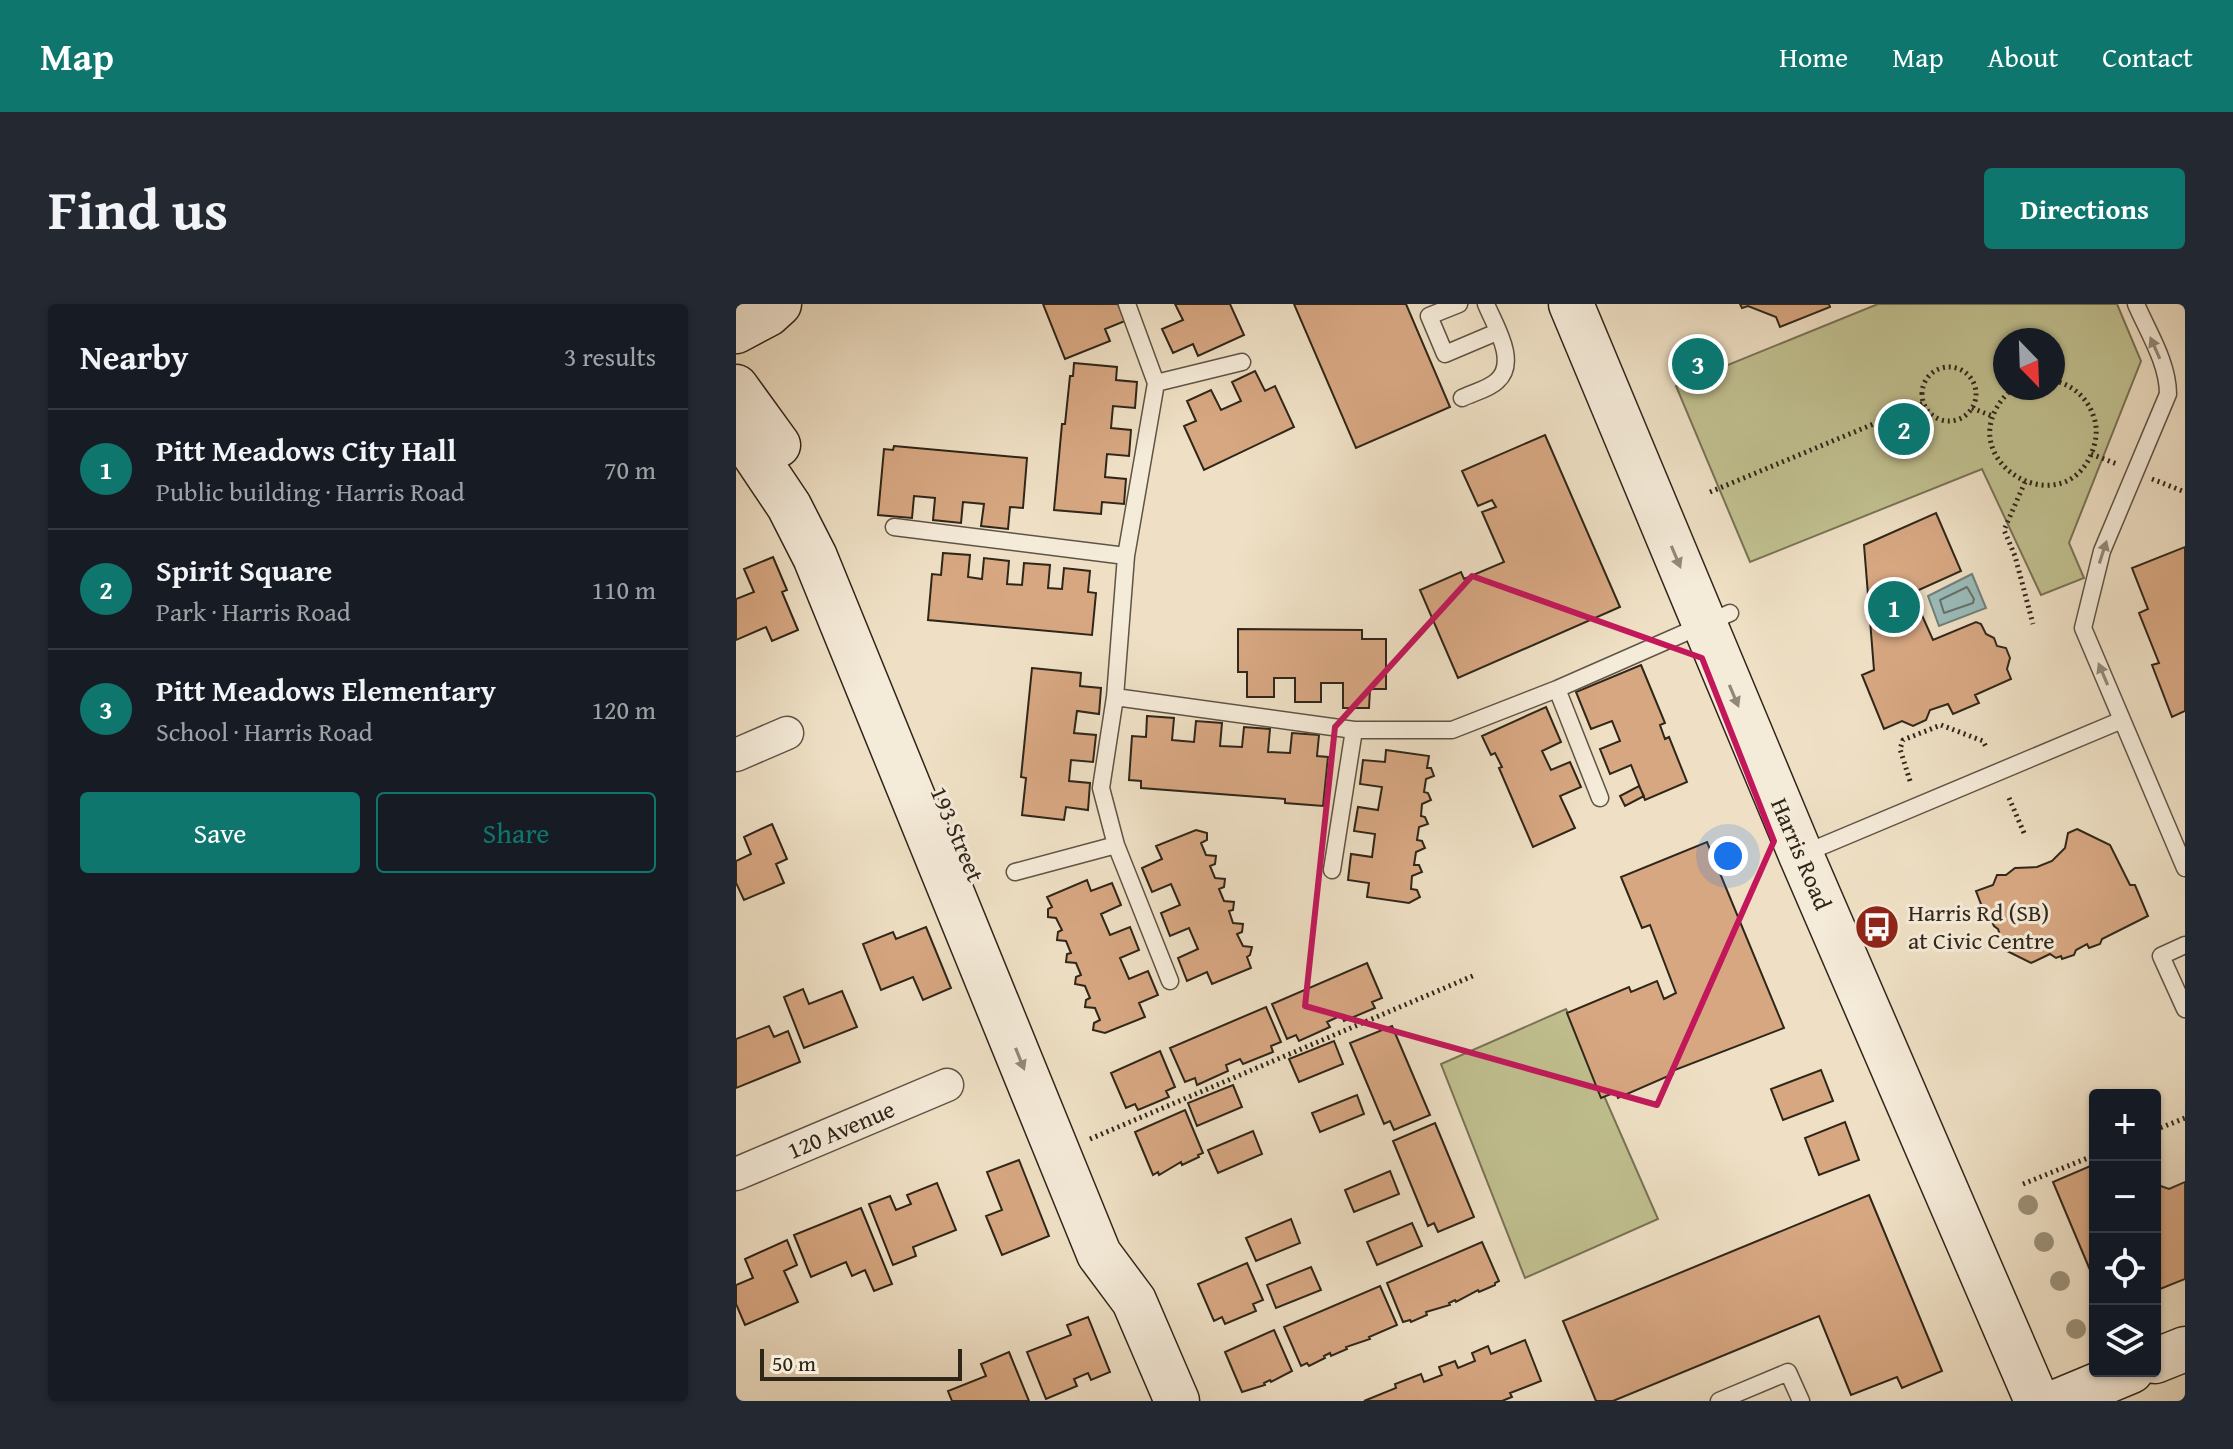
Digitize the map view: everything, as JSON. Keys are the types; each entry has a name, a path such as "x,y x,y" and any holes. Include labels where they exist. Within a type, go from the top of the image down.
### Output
{"street":[{"path":"736,305 742,304"},
{"path":"736,331 768,314 779,304"},
{"name":"Harris Road","path":"1571,304 1717,619 1921,1100 2057,1400"},
{"name":"Harris Road","path":"1599,304 1717,619"},
{"name":"193 Street","path":"736,387 813,495 833,534 1129,1249 1134,1301"},
{"name":"193 Street","path":"736,427 789,506 815,557 1099,1254 1134,1301 1177,1401"},
{"path":"736,755 787,733"},
{"name":"120 Avenue","path":"736,1174 947,1085"},
{"path":"2161,1359 2185,1349"},
{"path":"2057,1400 2116,1377"}],"lane":[{"path":"1127,304 1156,383 1126,556 1115,697 1101,788 1116,845 1170,981"},
{"path":"1459,304 1429,316 1445,354 1497,332"},
{"path":"1462,398 1497,382 1503,372 1506,358 1486,304"},
{"path":"2136,304 2164,367 2168,394 2102,551 2083,628 2185,868"},
{"path":"1156,383 1242,362"},
{"path":"894,527 1126,556"},
{"path":"1115,697 1354,730 1452,730 1557,689 1717,619"},
{"path":"1557,689 1600,798"},
{"path":"1814,850 2122,720"},
{"path":"1332,870 1354,730"},
{"path":"1015,872 1116,845"},
{"path":"2185,945 2161,956 2185,1009"},
{"path":"1719,1401 1788,1372 1801,1401"}],"path":[{"path":"1952,367 1968,375 1974,382 1976,392 1972,408 1959,419 1942,420 1928,411 1924,403 1923,385 1927,377 1943,368 1952,367"},
{"path":"2000,400 1992,416 1989,432 1992,449 2000,464 2025,482 2045,486 2062,482 2076,474 2088,461 2095,446 2097,427 2092,410 2081,395 2065,383"},
{"path":"1710,492 1924,403"},
{"path":"1972,408 1992,416"},
{"path":"2025,482 2004,530 2015,556 2033,624"},
{"path":"1910,781 1900,749 1903,740 1941,725 1983,741 1987,749"},
{"path":"2009,798 2024,833"},
{"path":"1085,1142 1475,975"},
{"path":"2161,1128 2185,1118"},
{"path":"2023,1184 2089,1157"}],"highlighted area":[{"path":"1472,576 1702,658 1774,841 1657,1105 1305,1006 1335,727"}],"shaded area":[{"path":"1878,304 2117,304 2141,361 2069,543 2084,578 2041,595 1982,469 1750,562 1676,386"},
{"path":"1566,1009 1658,1219 1525,1278 1441,1064"}],"water":[{"path":"1972,574 1986,608 1939,626 1928,596"}],"building":[{"path":"1043,304 1118,304 1125,321 1105,329 1110,341 1065,359"},
{"path":"1175,304 1230,304 1244,335 1198,356 1193,344 1173,353 1162,329 1183,320"},
{"path":"1294,304 1406,304 1450,407 1356,448"},
{"path":"1740,304 1829,304 1830,307 1780,327 1776,317 1748,306 1742,308"},
{"path":"1074,363 1117,367 1116,380 1137,382 1135,408 1113,406 1111,428 1131,430 1129,456 1107,454 1105,477 1126,479 1124,504 1102,502 1101,514 1054,510 1062,424 1065,424"},
{"path":"1255,371 1265,391 1275,386 1294,427 1204,470 1184,426 1196,421 1187,401 1211,390 1221,410 1241,401 1232,382"},
{"path":"1545,435 1620,607 1458,678 1420,590 1461,572 1464,579 1504,562 1482,512 1496,507 1492,500 1478,506 1462,471"},
{"path":"894,446 1027,458 1023,508 1010,507 1008,529 981,526 984,504 963,502 961,523 933,520 935,498 914,496 912,518 878,515 884,449 893,450"},
{"path":"1936,513 1961,571 1912,593 1933,640 1976,622 1981,624 1997,646 2006,648 2011,679 1975,695 1979,703 1953,714 1948,704 1930,710 1926,720 1913,726 1902,721 1884,729 1862,675 1874,670 1864,545"},
{"path":"2185,547 2185,711 2172,717 2152,665 2159,663 2139,613 2148,609 2132,568"},
{"path":"943,553 970,555 968,577 982,579 984,558 1009,561 1007,584 1022,585 1024,563 1050,565 1048,588 1062,589 1064,568 1090,571 1088,592 1096,593 1092,635 928,620 932,574 941,575"},
{"path":"773,557 787,590 782,592 798,630 772,641 766,627 736,640 736,599 754,592 744,569"},
{"path":"1238,629 1362,630 1362,639 1386,639 1386,689 1370,689 1369,708 1343,708 1343,683 1321,683 1321,702 1295,702 1295,678 1274,678 1274,697 1247,697 1247,672 1238,672"},
{"path":"1641,665 1665,723 1660,725 1665,739 1669,737 1687,782 1645,800 1631,765 1610,774 1600,749 1620,741 1612,721 1591,729 1576,692"},
{"path":"1032,668 1081,673 1080,686 1101,688 1099,714 1077,711 1074,733 1096,735 1093,762 1071,760 1069,781 1090,783 1088,810 1066,807 1064,820 1022,815 1026,778 1021,777"},
{"path":"1546,707 1561,742 1542,751 1551,770 1570,762 1581,787 1560,796 1575,828 1533,847 1499,768 1502,767 1495,753 1491,755 1482,736"},
{"path":"1147,716 1174,718 1172,740 1194,742 1196,721 1222,723 1220,746 1242,747 1244,727 1270,729 1268,752 1290,753 1292,733 1319,735 1317,756 1328,757 1323,806 1285,803 1285,799 1141,788 1141,781 1129,780 1132,736 1146,737"},
{"path":"1386,750 1429,756 1427,768 1431,768 1434,776 1426,779 1424,792 1431,800 1422,804 1421,816 1428,824 1419,827 1417,840 1422,841 1425,848 1416,852 1414,865 1419,865 1422,872 1412,876 1411,889 1417,890 1420,897 1409,903 1367,897 1369,883 1348,880 1351,854 1372,857 1375,834 1354,831 1358,807 1378,810 1382,787 1360,784 1363,760 1385,762"},
{"path":"1639,786 1644,796 1625,806 1620,796"},
{"path":"772,824 787,859 776,864 784,883 744,900 736,883 736,861 751,854 744,837"},
{"path":"2077,829 2110,845 2130,885 2135,885 2148,916 2102,939 2100,944 2089,948 2087,944 2076,950 2074,955 2062,959 2050,954 2031,963 2005,950 1998,929 1987,910 1984,912 1976,891 1993,885 1997,875 2052,861 2065,848 2068,833"},
{"path":"1196,830 1207,833 1207,840 1201,843 1206,855 1216,856 1215,864 1210,866 1215,878 1225,879 1224,887 1219,889 1224,901 1234,902 1233,910 1229,911 1233,923 1243,924 1242,932 1237,934 1243,946 1252,947 1247,957 1251,968 1212,984 1207,972 1187,981 1178,958 1198,949 1189,928 1170,936 1161,913 1180,905 1171,884 1152,892 1142,868 1162,859 1156,846"},
{"path":"1707,842 1784,1028 1672,1071 1673,1074 1618,1098 1616,1092 1601,1098 1567,1013 1629,987 1631,992 1657,981 1664,999 1676,993 1650,925 1642,928 1621,877"},
{"path":"1087,880 1091,891 1112,883 1121,905 1101,914 1110,935 1130,927 1139,950 1120,958 1129,979 1148,971 1158,995 1139,1003 1145,1017 1105,1033 1093,1030 1094,1023 1100,1020 1095,1008 1085,1007 1086,1000 1090,998 1085,986 1075,984 1076,977 1081,975 1076,963 1066,962 1067,954 1071,953 1066,941 1057,940 1058,932 1062,930 1056,918 1048,917 1048,909 1052,907 1047,897"},
{"path":"926,927 951,988 923,1000 913,977 881,990 863,944 893,932 896,939"},
{"path":"1367,963 1382,998 1372,1002 1375,1008 1344,1021 1342,1015 1327,1022 1330,1027 1299,1041 1296,1035 1287,1039 1272,1004"},
{"path":"803,989 809,1004 842,991 857,1027 804,1048 784,997"},
{"path":"1266,1007 1281,1042 1271,1046 1273,1052 1243,1064 1240,1059 1226,1065 1228,1071 1197,1085 1195,1078 1185,1082 1170,1048"},
{"path":"769,1026 774,1037 788,1031 800,1062 736,1088 736,1039"},
{"path":"1392,1026 1430,1115 1394,1130 1390,1121 1384,1124 1350,1043"},
{"path":"1334,1041 1343,1064 1299,1082 1289,1059"},
{"path":"1160,1051 1175,1087 1166,1091 1169,1097 1138,1110 1135,1104 1126,1108 1111,1073"},
{"path":"1821,1070 1833,1101 1783,1120 1771,1089"},
{"path":"1233,1085 1242,1107 1197,1126 1188,1103"},
{"path":"1357,1095 1364,1114 1320,1132 1312,1113"},
{"path":"1185,1110 1203,1153 1182,1165 1181,1162 1159,1175 1158,1172 1153,1175 1135,1132"},
{"path":"1845,1122 1859,1160 1819,1175 1805,1138"},
{"path":"1435,1123 1474,1217 1438,1232 1434,1223 1428,1226 1393,1141"},
{"path":"1253,1131 1262,1154 1218,1173 1208,1150"},
{"path":"1019,1160 1049,1236 1002,1255 986,1216 1002,1210 987,1172"},
{"path":"2089,1167 2089,1268 2053,1182"},
{"path":"1390,1171 1399,1194 1354,1212 1345,1190"},
{"path":"2185,1182 2185,1279 2161,1289 2161,1186 2169,1189"},
{"path":"937,1183 956,1230 913,1247 916,1256 893,1265 869,1204 890,1196 896,1210 911,1204 907,1195"},
{"path":"1869,1195 1942,1371 1902,1388 1897,1377 1851,1395 1819,1316 1613,1401 1596,1401 1563,1321"},
{"path":"861,1208 892,1284 874,1291 865,1270 852,1276 846,1262 811,1277 794,1235"},
{"path":"1291,1219 1300,1243 1256,1261 1246,1238"},
{"path":"1412,1223 1422,1246 1377,1265 1367,1242"},
{"path":"787,1240 797,1265 784,1271 798,1302 745,1325 736,1304 736,1285 753,1278 745,1259"},
{"path":"1482,1242 1499,1281 1450,1305 1426,1312 1427,1315 1411,1322 1403,1322 1387,1283"},
{"path":"1247,1263 1263,1300 1253,1304 1256,1311 1225,1324 1222,1317 1214,1321 1198,1284"},
{"path":"1311,1267 1321,1290 1276,1308 1267,1285"},
{"path":"1380,1286 1397,1325 1331,1356 1330,1353 1309,1366 1307,1363 1301,1366 1284,1327"},
{"path":"1088,1317 1110,1372 1091,1380 1088,1373 1074,1379 1077,1386 1046,1399 1027,1352 1071,1335 1067,1325"},
{"path":"1274,1330 1292,1371 1265,1385 1242,1392 1225,1352"},
{"path":"1525,1340 1541,1381 1510,1393 1512,1397 1502,1401 1364,1401 1421,1374 1424,1382 1442,1375 1439,1367 1455,1361 1458,1368 1475,1361 1472,1353 1488,1346 1491,1354"},
{"path":"1009,1352 1029,1401 952,1401 948,1391 986,1376 981,1364"}],"place":[{"name":"Pitt Meadows Elementary","path":"1698,364"},
{"name":"Spirit Square","path":"1904,429"},
{"name":"Pitt Meadows City Hall","path":"1894,607"},
{"name":"Harris Rd (SB) at Civic Centre","path":"1877,927"}]}
